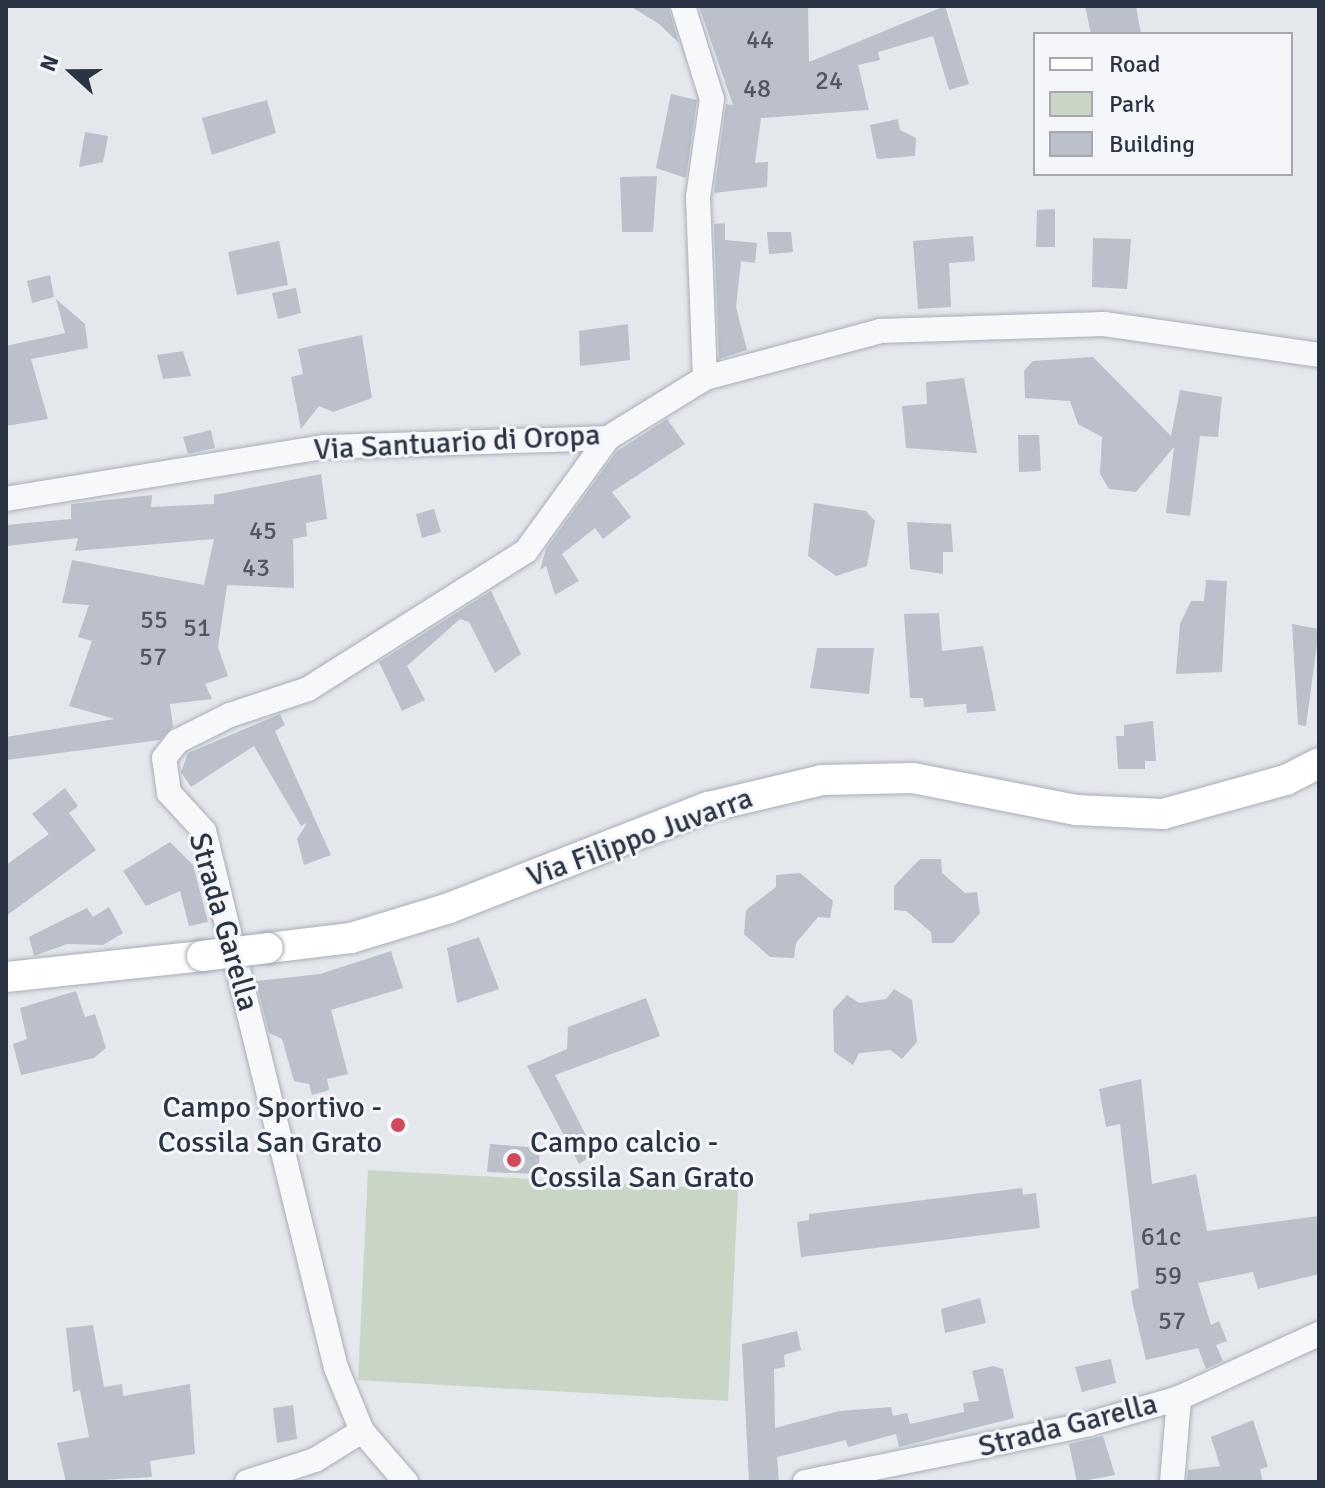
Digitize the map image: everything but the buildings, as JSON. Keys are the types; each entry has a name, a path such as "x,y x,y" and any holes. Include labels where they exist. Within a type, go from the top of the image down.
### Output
{"main road":[{"name":"Via Filippo Juvarra","path":"6,977 351,938 449,908 708,807 822,780 913,778 1076,810 1163,814 1286,780 1319,763"}],"street":[{"path":"683,6 712,99 698,197 705,378"},
{"name":"Via Santuario di Oropa","path":"6,499 324,447 608,438 705,378 880,331 1037,323 1151,329 1319,355"},
{"name":"Strada Garella","path":"406,1482 362,1431 336,1368 204,831 169,793 164,758 178,741 230,715 308,689 526,551 608,438"},
{"name":"Strada Garella","path":"805,1482 975,1451 1179,1398 1319,1334"},
{"path":"1172,1482 1179,1398"},
{"path":"247,1482 315,1460 362,1431"}],"green space":[{"path":"368,1170 738,1190 728,1401 358,1380"}],"place":[{"name":"Campo Sportivo - Cossila San Grato","path":"398,1125"},
{"name":"Campo calcio - Cossila San Grato","path":"514,1160"}]}
